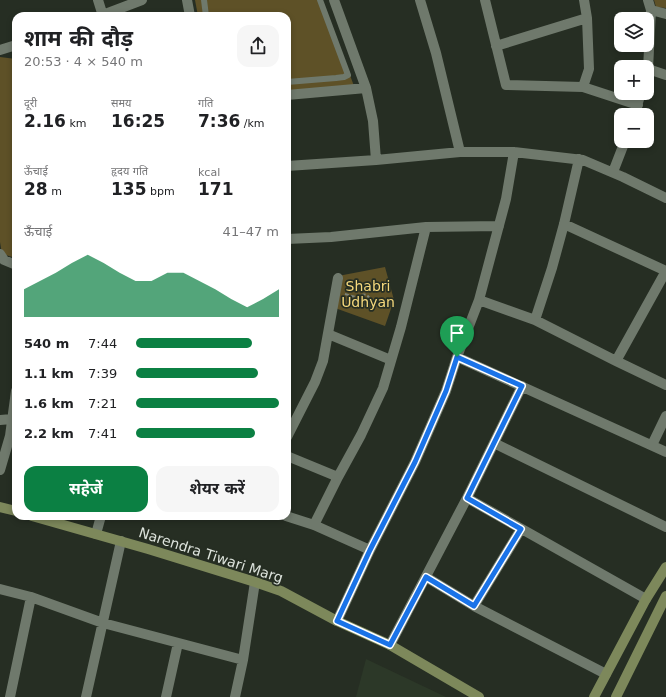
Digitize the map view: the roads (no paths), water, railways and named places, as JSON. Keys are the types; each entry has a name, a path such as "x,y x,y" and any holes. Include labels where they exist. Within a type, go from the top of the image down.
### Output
{"street":[{"path":"98,0 101,12"},
{"path":"112,12 142,0"},
{"path":"187,0 189,12"},
{"path":"334,0 366,88 373,121 376,160"},
{"path":"420,0 436,53 460,152"},
{"path":"485,0 506,85 583,87 631,108"},
{"path":"583,87 589,69 587,18 584,0"},
{"path":"648,60 650,5 666,14"},
{"path":"496,46 587,18"},
{"path":"0,50 12,46"},
{"path":"654,72 666,75"},
{"path":"291,95 366,88"},
{"path":"613,172 622,148"},
{"path":"291,166 460,152 514,152 579,159 613,172 666,198"},
{"path":"337,621 370,550 415,462 446,391 457,357 479,300 506,198 514,152"},
{"path":"535,320 552,268 579,159"},
{"path":"564,224 666,271 616,361"},
{"path":"291,239 331,237 426,227 498,226"},
{"path":"314,524 361,435 383,388 392,360 426,227"},
{"path":"0,254 4,260 12,264"},
{"path":"291,429 315,382 323,361 338,278"},
{"path":"479,300 535,320 666,385"},
{"path":"328,334 392,360"},
{"path":"457,357 666,452"},
{"path":"390,645 467,498 522,386"},
{"path":"652,445 666,416"},
{"path":"0,420 12,420"},
{"path":"0,470 12,440"},
{"path":"494,443 666,526"},
{"path":"291,458 338,477"},
{"path":"467,498 646,599"},
{"path":"0,508 12,510"},
{"path":"291,517 314,524 370,550"},
{"name":"Narendra Tiwari Marg","path":"46,520 121,541 280,591 337,621 390,645 479,697"},
{"path":"96,534 100,520"},
{"path":"474,606 521,529"},
{"path":"86,697 121,541"},
{"path":"594,697 646,599 666,567"},
{"path":"426,577 474,606 606,674"},
{"path":"235,697 243,660 255,582"},
{"path":"0,589 103,623 243,660"},
{"path":"616,697 666,596"},
{"path":"10,697 31,598"},
{"path":"166,697 178,643"}],"lane":[{"path":"204,0 206,12"},
{"path":"291,82 336,78 348,75 320,0"}],"park label":[{"name":"Shabri Udhyan","path":"368,294"}]}
